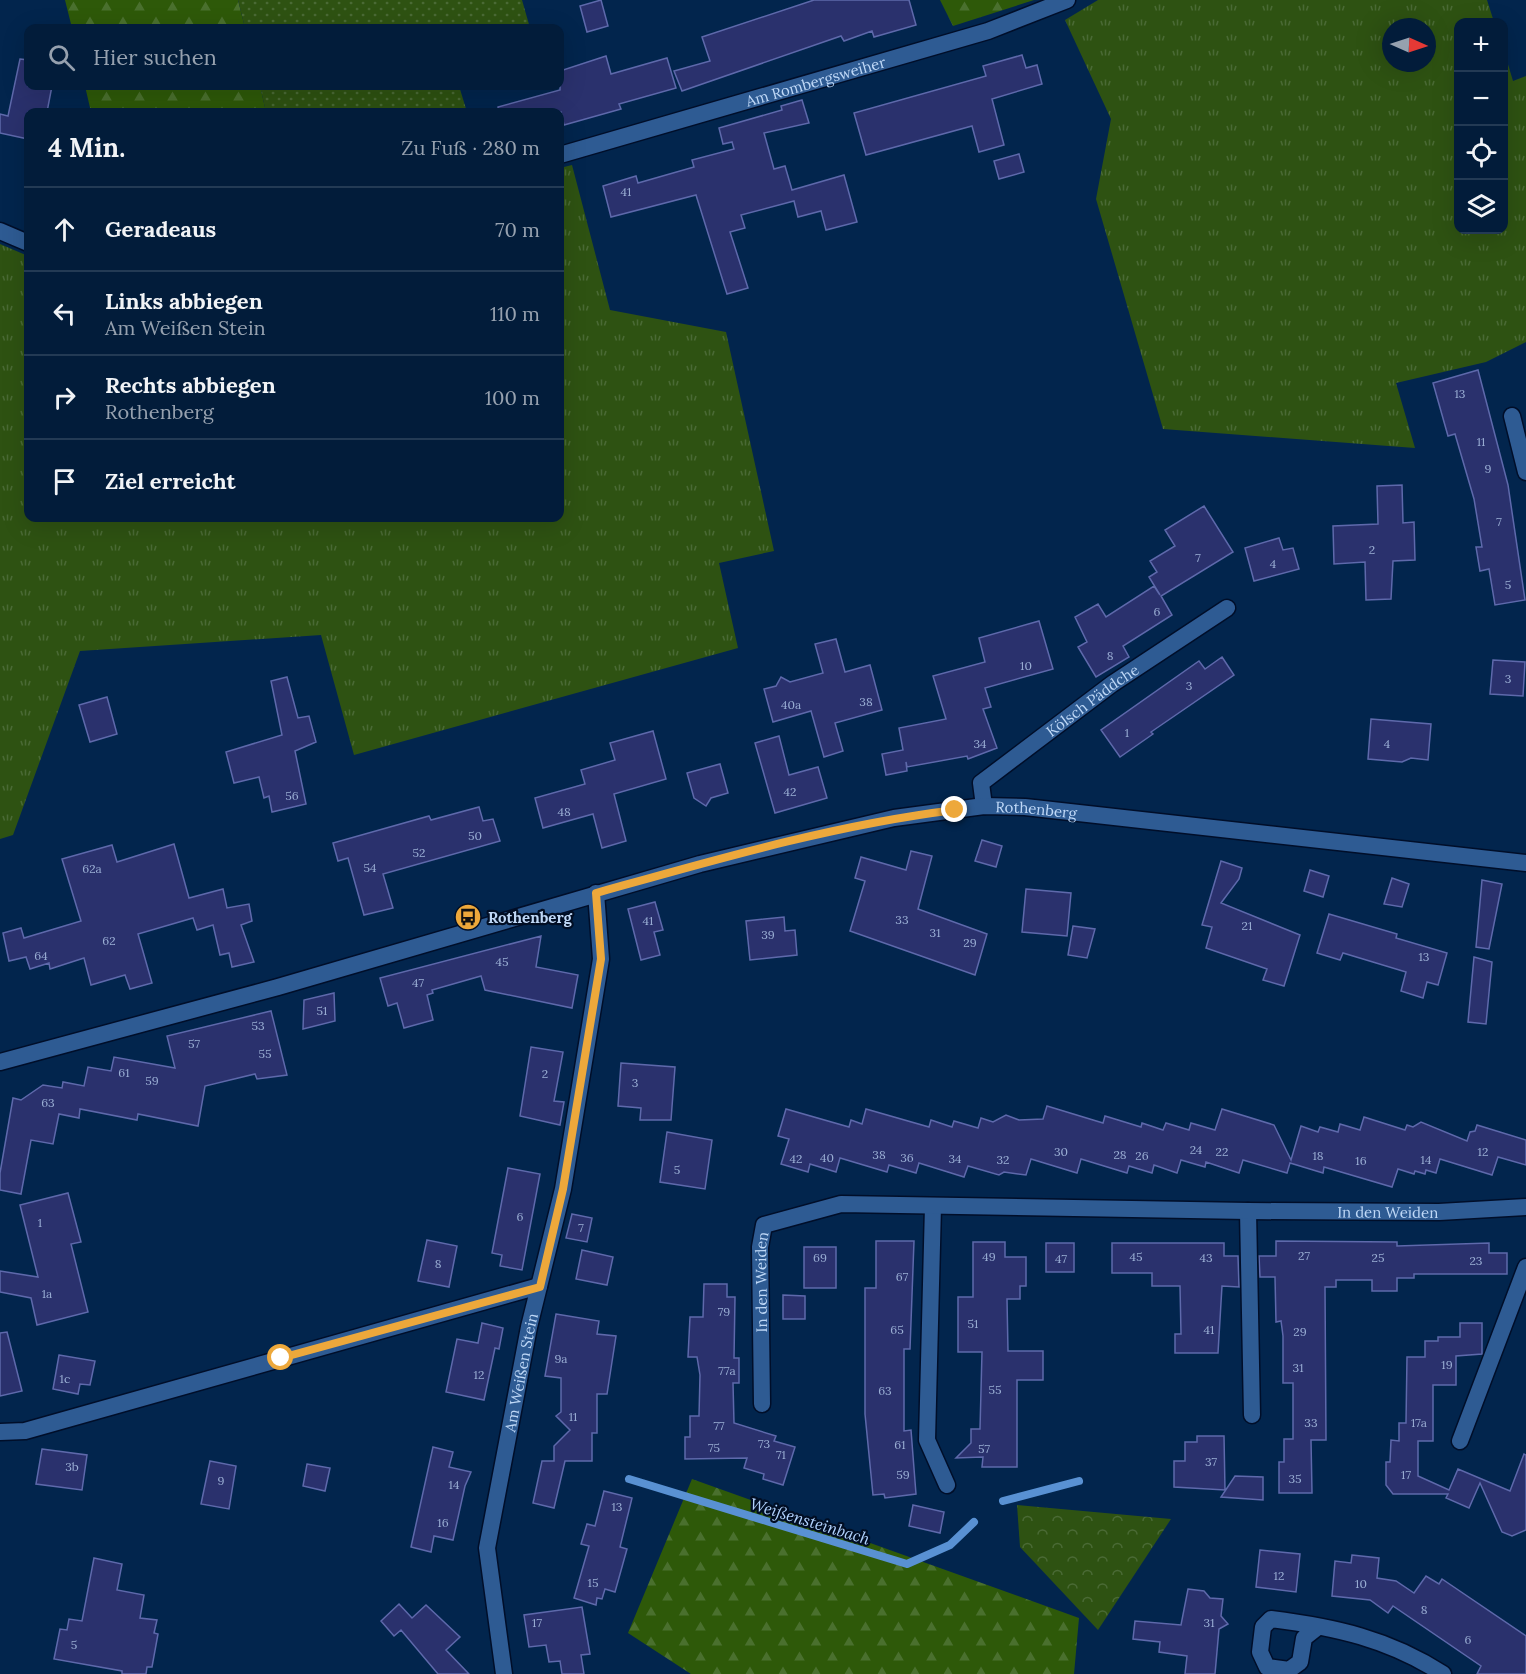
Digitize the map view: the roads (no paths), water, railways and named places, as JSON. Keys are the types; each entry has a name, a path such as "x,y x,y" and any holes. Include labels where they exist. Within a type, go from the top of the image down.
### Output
{"street":[{"name":"Am Rombergsweiher","path":"564,154 970,37 1067,0"},
{"path":"0,231 24,241"},
{"path":"1512,416 1526,472"},
{"name":"Kölsch Päddche","path":"984,806 981,783 1112,684 1227,608"},
{"name":"Rothenberg","path":"0,1062 289,983 700,864 894,818 984,806 1025,807 1526,863"},
{"name":"Am Weißen Stein","path":"504,1674 488,1548 529,1327 563,1189 601,959 596,893"},
{"name":"In den Weiden","path":"762,1404 760,1247 764,1225 841,1204 1248,1211 1439,1212 1526,1208"},
{"path":"933,1206 927,1440 947,1485"},
{"path":"1248,1211 1252,1415"},
{"path":"1460,1441 1526,1267"},
{"path":"0,1432 25,1431 540,1287"},
{"path":"1318,1627 1362,1635 1392,1646 1443,1674"}],"waterway":[{"name":"Weißensteinbach","path":"629,1479 907,1564 950,1545 974,1522"},
{"name":"Weißensteinbach","path":"1003,1501 1079,1481"}],"place":[{"name":"Rothenberg","path":"468,917"}]}
